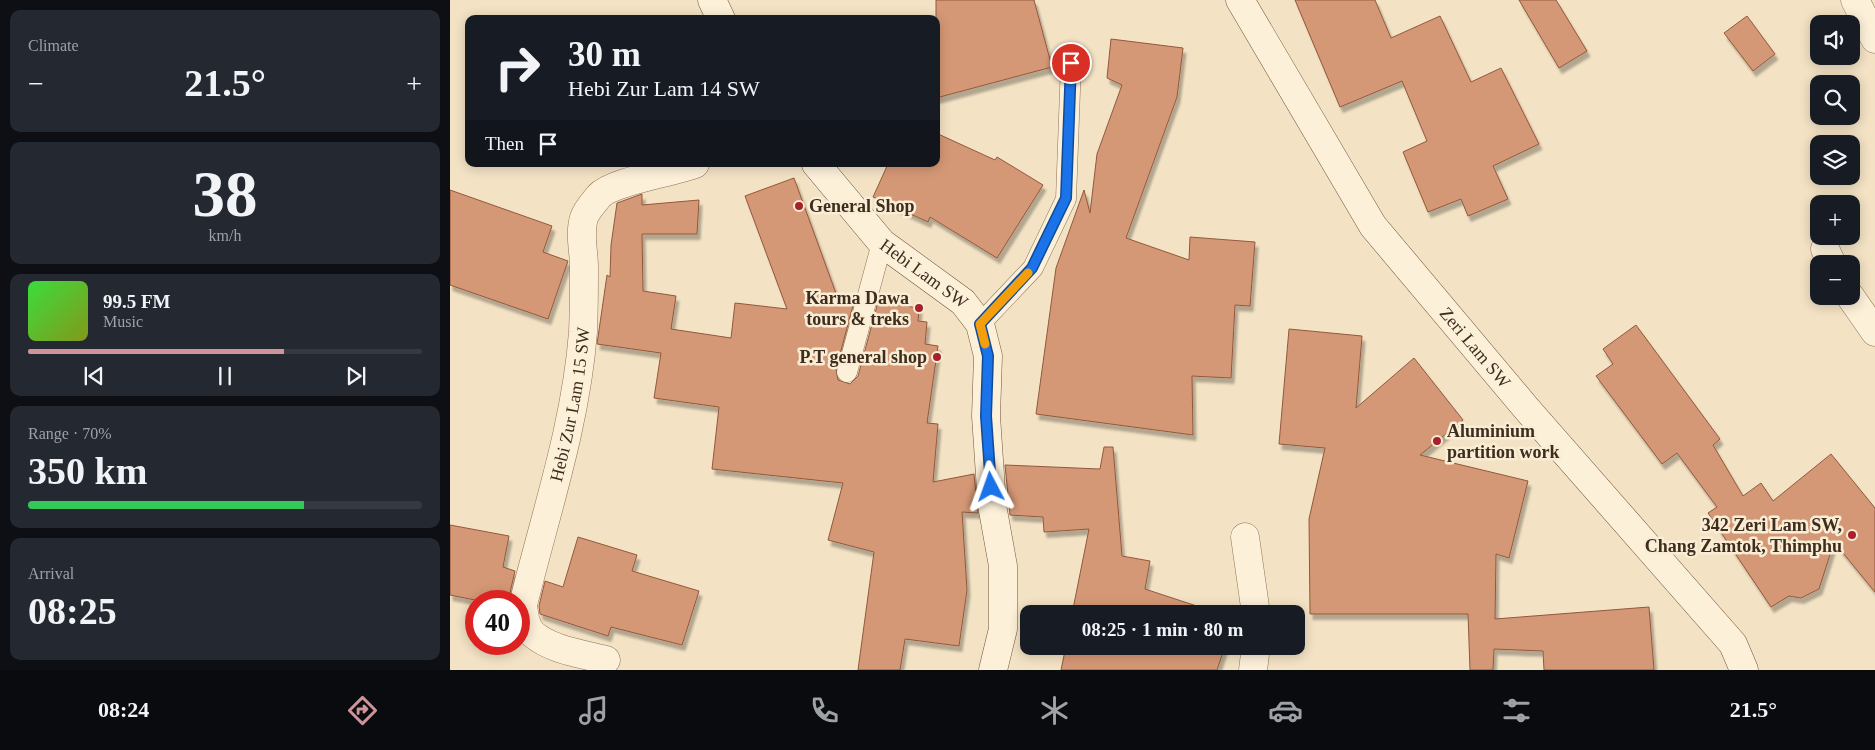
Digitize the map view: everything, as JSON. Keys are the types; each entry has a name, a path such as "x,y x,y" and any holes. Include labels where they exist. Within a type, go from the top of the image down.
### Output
{"street":[{"path":"712,0 719,15"},
{"name":"Zeri Lam SW","path":"1240,0 1373,226 1526,408 1733,644 1744,670"},
{"path":"1855,0 1875,39"},
{"name":"Hebi Zur Lam 15 SW","path":"606,660 557,646 532,633 525,620 523,605 565,445 579,365 583,331 584,266 582,240 584,217 600,194 628,182 678,171 688,167"},
{"name":"Hebi Lam SW","path":"819,167 882,243 963,302 980,324 988,356 986,416 992,505 1003,566 1003,629 992,670"},
{"path":"1856,305 1875,332"},
{"path":"1246,537 1255,605"},
{"path":"1253,670 1255,655"}],"lane":[{"path":"980,324 1032,268 1066,198 1071,63"},
{"path":"847,372 882,243"}],"building":[{"path":"936,0 1034,0 1052,67 940,97 940,15 936,15"},
{"path":"1295,0 1375,0 1391,38 1440,16 1471,82 1501,68 1539,144 1493,166 1508,199 1468,216 1461,199 1428,212 1403,152 1427,141 1402,81 1340,107"},
{"path":"1519,0 1556,0 1587,51 1559,68"},
{"path":"1747,16 1775,54 1753,71 1724,33"},
{"path":"1111,39 1183,48 1177,97 1126,238 1189,260 1190,237 1255,242 1250,306 1235,305 1231,378 1192,376 1193,435 1036,414 1056,268 1084,190 1090,213 1097,154 1122,85 1107,78"},
{"path":"940,135 995,160 997,157 1043,185 997,258 930,217 928,222 873,197 887,167 940,167"},
{"path":"794,178 837,296 855,298 836,369 838,380 850,384 858,376 878,302 919,308 918,321 927,322 925,344 938,346 927,423 938,424 933,482 974,474 978,513 962,512 967,590 959,646 905,639 900,670 858,670 874,552 828,540 843,483 712,469 719,407 654,398 661,353 597,344 607,275 610,277 611,245 617,203 642,194 642,205 699,200 697,234 642,234 643,291 676,296 671,329 731,338 735,303 787,309 745,196"},
{"path":"450,190 552,226 543,252 568,261 548,319 450,285"},
{"path":"1636,325 1720,439 1713,445 1743,496 1761,483 1773,501 1831,454 1875,508 1875,592 1834,542 1819,589 1801,598 1789,596 1771,607 1708,513 1717,507 1677,453 1662,464 1596,376 1613,364 1603,349"},
{"path":"1289,329 1362,336 1356,408 1414,358 1463,420 1420,455 1528,481 1509,558 1496,554 1495,619 1649,607 1654,670 1544,670 1543,651 1494,649 1493,670 1470,670 1468,614 1310,614 1309,519 1325,448 1279,444"},
{"path":"1104,447 1113,447 1122,556 1150,561 1145,589 1194,605 1074,605 1089,529 1044,532 1043,517 1010,515 1005,465 1100,469"},
{"path":"450,525 509,536 503,567 515,571 511,590 465,590 465,598 450,595"},
{"path":"578,537 637,555 632,571 699,591 682,645 611,627 608,636 540,614 539,606 545,581 563,587"},
{"path":"1064,655 1222,655 1217,670 1061,670"}],"slow traffic":[{"path":"985,344 980,324 1028,273"}],"place":[{"name":"General Shop","path":"799,206"},
{"name":"Karma Dawa tours & treks","path":"919,308"},
{"name":"P.T general shop","path":"937,357"},
{"name":"Aluminium partition work","path":"1437,441"},
{"name":"342 Zeri Lam SW, Chang Zamtok, Thimphu","path":"1852,535"}],"route":[{"path":"991,487 986,416 988,356 980,324 1032,268 1066,198 1071,63"}]}
